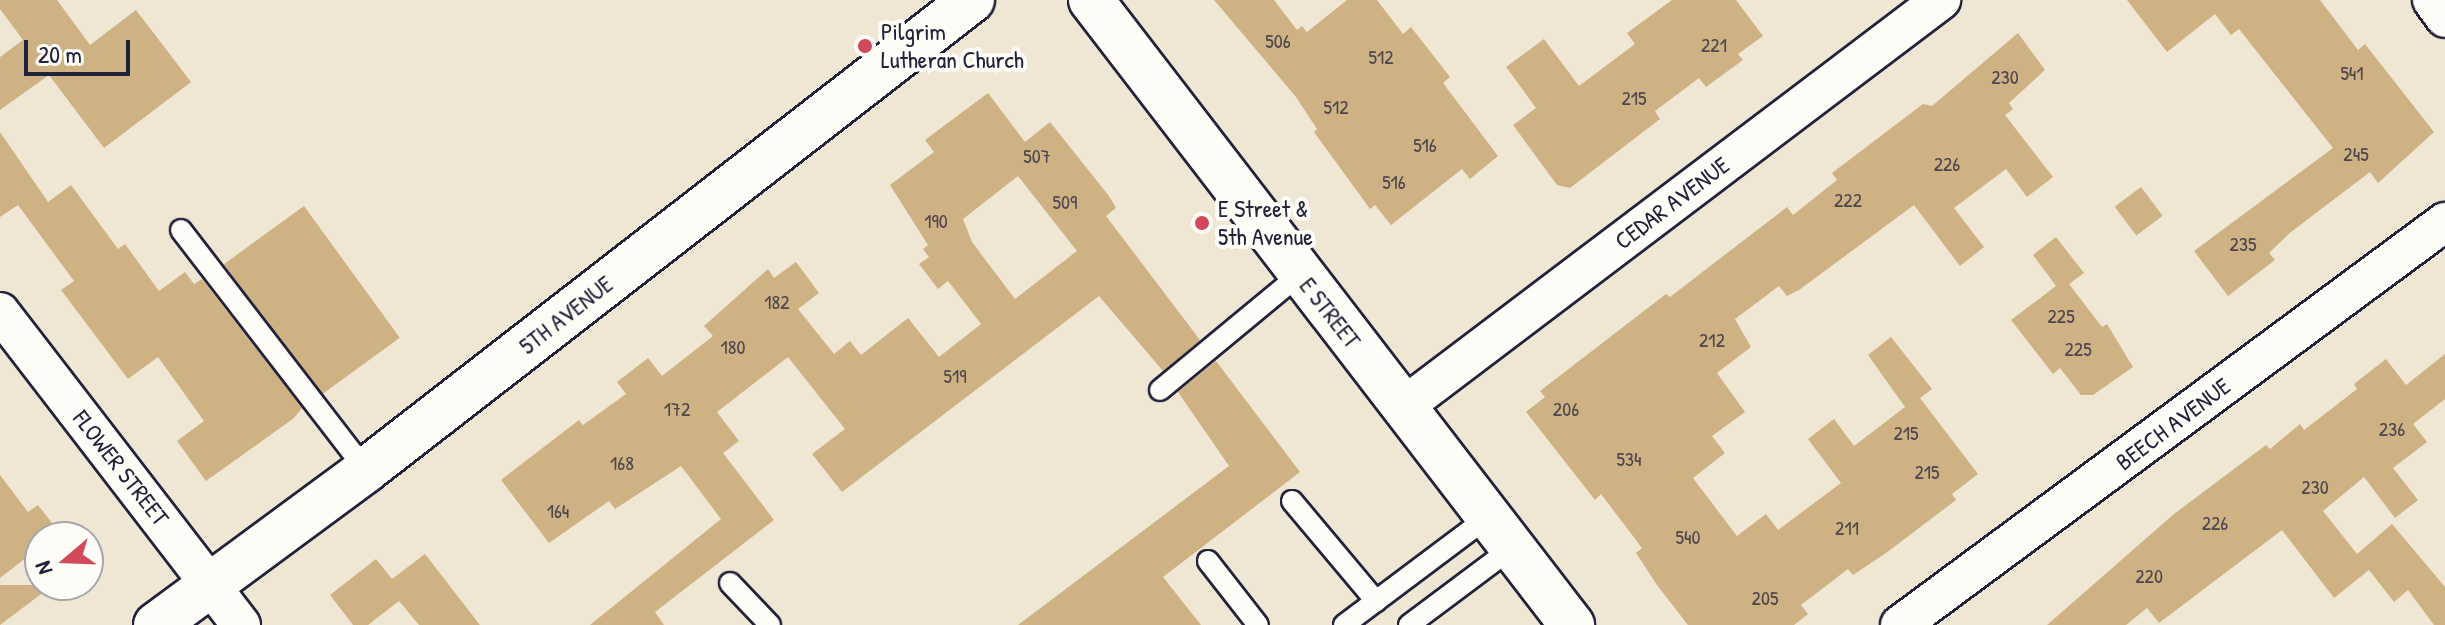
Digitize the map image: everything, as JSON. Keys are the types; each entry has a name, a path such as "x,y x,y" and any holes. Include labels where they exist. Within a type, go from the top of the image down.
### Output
{"street":[{"name":"5TH AVENUE","path":"156,625 366,470 972,0"},
{"name":"E STREET","path":"1091,0 1572,625"},
{"name":"CEDAR AVENUE","path":"1403,407 1941,0"},
{"path":"2432,0 2445,18"},
{"name":"BEECH AVENUE","path":"1900,625 2445,222"},
{"name":"FLOWER STREET","path":"0,312 241,625"}],"lane":[{"path":"181,230 366,470"},
{"path":"1160,390 1300,274"},
{"path":"1292,501 1376,601"},
{"path":"1344,625 1376,601 1500,532"},
{"path":"1409,625 1500,532"},
{"path":"1208,561 1258,625"},
{"path":"730,583 770,625"}],"building":[{"path":"0,0 57,0 90,45 136,10 191,82 104,148 49,75 0,110 0,57 23,40 0,9"},
{"path":"1214,0 1274,0 1297,30 1302,26 1307,32 1347,0 1377,0 1403,34 1411,27 1450,77 1443,83 1498,156 1470,179 1462,169 1391,225 1375,205 1370,209 1314,132 1317,129 1296,97"},
{"path":"1672,0 1736,0 1763,36 1738,54 1743,60 1706,87 1699,78 1655,111 1660,119 1570,188 1557,185 1513,125 1536,108 1506,67 1544,39 1579,86 1635,44 1627,33"},
{"path":"2127,0 2320,0 2358,50 2365,44 2434,132 2378,183 2370,172 2291,232 2269,253 2275,260 2228,296 2194,251 2333,148 2239,29 2231,35 2215,14 2167,52"},
{"path":"2018,33 2045,70 2009,103 2013,109 2005,115 2053,177 2027,197 2006,169 1954,208 1984,247 1960,266 1914,205 1799,290 1787,296 1779,286 1735,319 1751,347 1717,373 1745,412 1712,436 1725,453 1693,478 1737,536 1766,514 1778,530 1841,483 1808,439 1834,419 1854,446 1905,407 1868,355 1891,337 1932,389 1920,398 1978,474 1952,494 1956,500 1886,553 1853,575 1848,569 1801,605 1808,614 1794,625 1688,625 1636,553 1642,548 1601,494 1595,500 1526,412 1545,397 1540,391 1666,294 1670,297 1787,207 1793,215 1837,180 1832,173 1923,104 1932,106"},
{"path":"988,93 1025,142 1050,122 1109,196 1116,208 1106,216 1200,340 1163,371 1099,296 842,492 812,454 845,429 788,357 717,412 739,441 723,453 774,520 655,612 664,625 590,625 721,519 681,466 615,509 609,501 549,543 501,480 579,420 583,425 626,394 617,382 648,358 662,376 713,336 704,326 768,269 774,278 796,262 819,293 798,309 834,354 850,341 861,355 908,318 939,357 981,324 948,281 938,289 919,264 929,257 923,249 928,245 890,185 934,152 925,140","holes":["1018,176 1077,251 1015,299 972,242 963,219"]},
{"path":"0,132 48,202 71,185 118,249 125,244 159,291 185,272 194,284 202,279 302,408 294,418 206,481 177,441 204,421 158,357 128,379 61,290 74,281 18,205 0,217"},
{"path":"2141,187 2163,216 2136,236 2115,207"},
{"path":"304,206 400,338 320,396 224,264"},
{"path":"2056,237 2084,273 2069,284 2102,327 2107,324 2133,367 2093,395 2081,395 2060,368 2053,374 2011,320 2056,286 2033,255"},
{"path":"2445,354 2445,399 2413,424 2427,442 2393,468 2418,500 2395,518 2364,477 2323,511 2357,554 2392,524 2445,587 2445,625 2434,625 2408,590 2394,602 2369,570 2334,598 2282,530 2159,623 2147,608 2126,625 2047,625 2174,514 2266,445 2270,449 2300,424 2304,430 2357,389 2354,384 2386,359 2406,385"},
{"path":"1216,361 1300,472 1163,577 1201,625 1018,625 1229,466 1178,392"},
{"path":"0,475 28,512 38,505 50,521 24,521 24,559 0,578"},
{"path":"425,554 480,625 419,625 399,601 368,625 353,625 330,595 376,559 392,579"},
{"path":"0,585 24,585 24,601 32,601 0,625"}],"place":[{"name":"Pilgrim Lutheran Church","path":"865,46"},
{"name":"E Street & 5th Avenue","path":"1202,223"}]}
